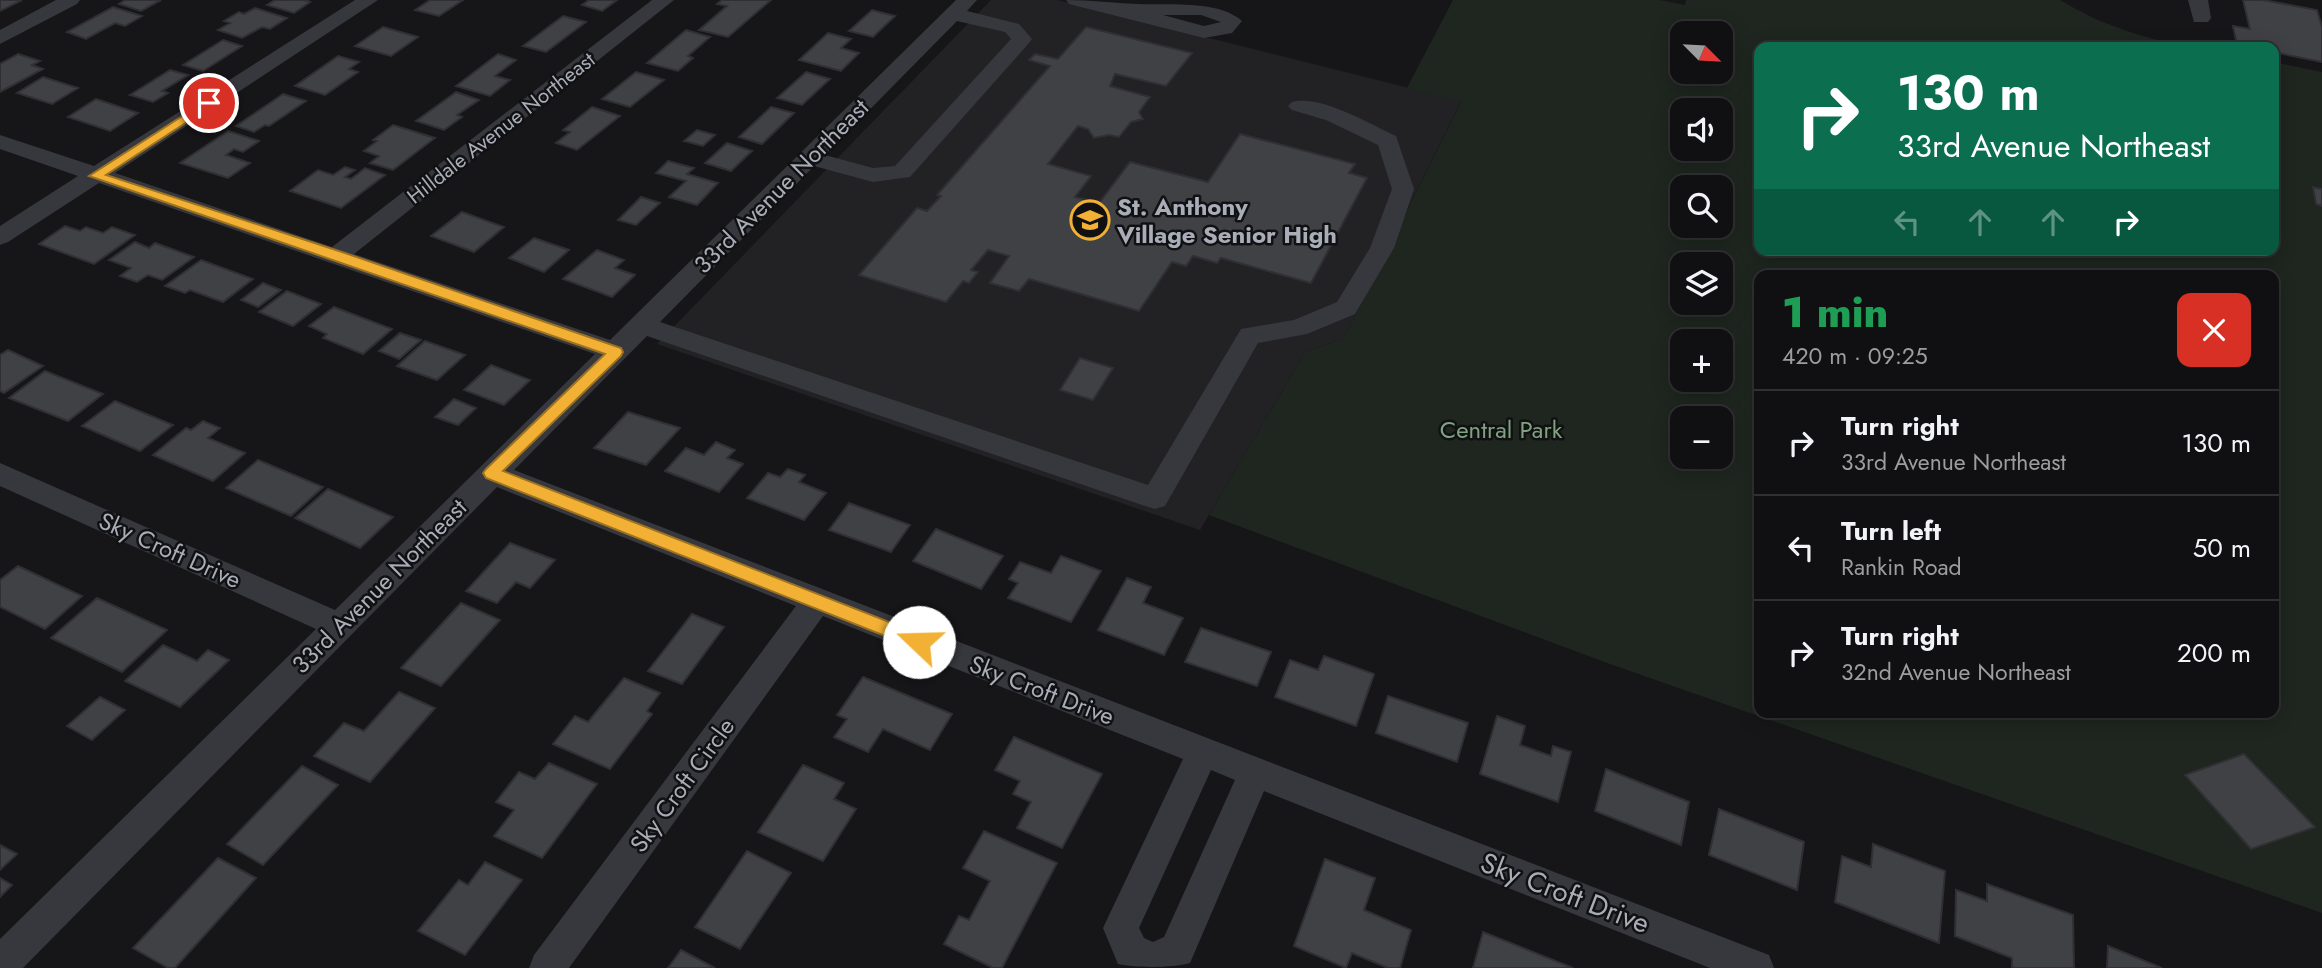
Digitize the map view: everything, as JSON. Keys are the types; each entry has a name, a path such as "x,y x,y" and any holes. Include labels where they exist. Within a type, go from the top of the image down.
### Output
{"street":[{"path":"0,38 70,0"},
{"path":"0,237 368,0"},
{"name":"Hilldale Avenue Northeast","path":"337,255 664,0"},
{"path":"1086,2 1138,10 1189,5 1211,6 1227,13 1232,21 1225,29 1204,32 1086,2"},
{"path":"809,157 873,176 902,172 1022,39 1012,28 960,7"},
{"name":"33rd Avenue Northeast","path":"0,965 960,7"},
{"path":"643,324 1155,498 1250,335 1298,327 1346,308 1382,248 1403,189 1388,141 1334,115 1299,106"},
{"path":"0,142 616,352"},
{"name":"Sky Croft Drive","path":"491,473 1203,752 1718,961 1756,968"},
{"name":"Sky Croft Drive","path":"0,474 340,626"},
{"name":"Sky Croft Circle","path":"547,968 816,602"},
{"path":"1203,752 1121,928 1131,951 1153,961 1177,950 1255,773"}],"shaded area":[{"name":"St. Anthony Village Senior High","path":"991,0 1057,0 1461,101 1344,338 1305,352 1200,530 657,344"}],"green space":[{"name":"Central Park","path":"1453,0 1660,0 1685,5 1686,0 2060,0 2123,30 2169,42 1754,42 1754,256 2279,256 2279,63 2322,72 2322,913 1764,718 2279,718 2279,270 1754,270 1754,714 1610,664 1209,515 1305,352 1344,338 1461,102 1407,88"}],"building":[{"path":"0,0 22,0 0,11"},
{"path":"125,0 161,0 141,11 119,4"},
{"path":"275,0 310,2 294,13 267,5"},
{"path":"430,0 463,0 439,16 415,10"},
{"path":"589,0 617,0 602,11 582,5"},
{"path":"722,0 771,0 728,37 699,30 727,6 717,4"},
{"path":"2243,0 2263,0 2317,10 2322,27 2322,62 2279,53 2279,42 2236,42 2233,26 2250,29"},
{"path":"113,7 142,16 125,26 115,23 86,39 67,32"},
{"path":"255,8 287,18 270,29 262,27 242,38 218,30 230,23 224,21 239,12 244,14"},
{"path":"872,10 895,16 873,37 849,31"},
{"path":"563,16 586,22 546,52 523,46"},
{"path":"383,27 418,37 391,56 355,46"},
{"path":"1086,27 1192,53 1166,86 1115,74 1110,86 1150,97 1139,112 1143,119 1131,122 1119,137 1109,135 1094,138 1088,129 1078,126 1048,164 1091,176 1075,197 1099,203 1130,162 1208,182 1240,134 1355,164 1349,173 1367,178 1311,283 1221,258 1217,263 1193,256 1186,266 1172,262 1139,311 1029,279 1019,291 990,283 1009,256 988,250 971,270 978,272 969,283 963,281 946,302 859,275 917,208 927,211 941,196 937,195 1050,66 1029,60 1035,54 1058,59"},
{"path":"686,30 710,37 688,56 693,58 678,71 647,63"},
{"path":"828,33 851,39 841,48 859,53 841,71 799,60"},
{"path":"223,40 242,46 203,71 183,65"},
{"path":"18,54 40,61 32,65 43,69 0,92 0,64"},
{"path":"498,54 516,60 495,76 510,80 490,96 456,86"},
{"path":"338,56 359,62 349,69 358,72 325,95 295,86"},
{"path":"170,70 188,75 162,91 168,93 153,102 130,95"},
{"path":"636,72 664,80 630,107 602,99"},
{"path":"806,72 830,79 802,105 777,98"},
{"path":"43,77 78,88 52,104 17,93"},
{"path":"456,92 479,100 457,115 462,117 444,130 416,121"},
{"path":"283,94 306,101 269,126 265,125 254,132 236,126"},
{"path":"96,99 138,113 110,131 68,117"},
{"path":"592,107 620,116 577,150 556,143 570,132 563,130"},
{"path":"771,107 794,113 762,144 739,137"},
{"path":"393,125 435,138 393,170 370,163 379,156 364,151 377,141 373,140"},
{"path":"697,130 715,135 703,146 684,141"},
{"path":"228,131 259,141 243,152 234,149 226,155 250,163 228,178 180,163"},
{"path":"727,143 752,151 731,171 705,163"},
{"path":"668,161 694,168 687,174 718,183 697,205 669,197 686,181 656,173"},
{"path":"345,167 355,170 345,177 351,179 365,168 385,175 341,208 290,191 318,170 333,175"},
{"path":"2313,187 2322,189 2322,206 2316,204"},
{"path":"641,197 660,203 636,225 618,220"},
{"path":"462,212 504,227 474,252 431,236"},
{"path":"65,226 80,231 86,227 103,233 112,227 135,235 94,264 39,244"},
{"path":"534,238 569,250 544,272 509,258"},
{"path":"135,242 149,248 155,243 194,257 162,280 148,275 137,282 120,276 131,268 109,260"},
{"path":"597,250 624,260 615,268 635,275 612,297 563,279"},
{"path":"201,260 253,279 223,302 190,290 185,293 165,286"},
{"path":"263,283 281,290 258,307 241,300"},
{"path":"287,291 321,304 293,326 259,312"},
{"path":"334,307 392,329 363,354 323,338 327,334 309,326"},
{"path":"400,333 421,340 399,359 379,351"},
{"path":"425,341 465,355 437,380 397,366"},
{"path":"8,350 43,366 4,393 0,391 0,355"},
{"path":"1080,358 1113,368 1093,400 1060,390"},
{"path":"491,365 530,380 504,405 464,390"},
{"path":"45,371 103,394 68,421 9,398"},
{"path":"454,399 476,408 458,425 435,417"},
{"path":"115,401 173,425 140,451 82,426"},
{"path":"628,412 680,428 646,465 594,448"},
{"path":"203,421 220,428 208,438 245,453 213,481 153,455 186,428 191,430"},
{"path":"716,442 735,450 727,458 743,464 719,492 665,471 686,448 704,455"},
{"path":"258,460 323,487 291,516 226,488"},
{"path":"788,469 805,475 799,482 826,493 804,520 747,498 768,473 780,477"},
{"path":"328,489 393,517 360,548 295,518"},
{"path":"849,503 910,525 891,552 829,530"},
{"path":"936,529 1003,556 981,589 913,561"},
{"path":"510,543 555,560 530,588 516,582 497,603 466,591"},
{"path":"1061,556 1101,571 1071,622 1008,598 1018,583 1009,579 1020,562 1051,573"},
{"path":"18,566 82,596 45,629 0,607 0,580"},
{"path":"1127,578 1151,587 1143,603 1183,618 1164,655 1098,630"},
{"path":"97,598 167,630 122,672 51,638"},
{"path":"461,603 500,620 441,686 401,668"},
{"path":"692,614 724,627 682,684 648,671"},
{"path":"1201,628 1271,652 1257,686 1185,662"},
{"path":"163,645 197,661 208,650 229,660 180,707 125,681"},
{"path":"1324,656 1374,674 1356,726 1275,697 1290,660 1318,670"},
{"path":"863,677 952,714 930,750 883,729 868,752 834,737 847,719 837,715"},
{"path":"624,678 660,693 647,711 652,714 610,769 553,744 575,716 588,722"},
{"path":"399,692 435,708 370,782 314,756 344,723 364,731"},
{"path":"1388,696 1468,723 1457,762 1376,733"},
{"path":"100,697 125,710 92,740 67,726"},
{"path":"1497,716 1525,726 1520,745 1551,756 1553,746 1571,752 1558,802 1480,774"},
{"path":"1014,737 1102,774 1062,848 1017,828 1031,802 1013,794 1020,781 995,770"},
{"path":"2244,754 2315,827 2251,849 2185,775"},
{"path":"549,763 597,784 542,858 494,836 514,810 496,802 519,772 535,779"},
{"path":"803,765 844,783 834,799 856,809 823,861 758,832"},
{"path":"302,766 338,785 263,865 227,844"},
{"path":"1606,769 1689,802 1681,845 1595,811"},
{"path":"1719,809 1804,842 1797,890 1709,855"},
{"path":"984,831 1057,863 1002,968 993,968 944,944 959,916 969,920 990,881 963,868"},
{"path":"1873,844 1945,871 1939,943 1835,902 1842,856 1871,867"},
{"path":"0,845 17,854 0,870"},
{"path":"747,851 791,873 740,949 695,927"},
{"path":"218,858 256,878 175,968 168,968 133,948"},
{"path":"1325,859 1375,878 1364,910 1411,930 1400,968 1388,968 1352,953 1346,968 1294,946"},
{"path":"485,862 522,880 465,955 418,931 459,880 468,885"},
{"path":"0,878 12,885 0,897"},
{"path":"1987,884 2073,915 2074,968 2015,968 2012,967 2012,958 1955,936 1956,890 1987,901"},
{"path":"1483,932 1573,968 1473,968"},
{"path":"2108,946 2162,968 2107,968"},
{"path":"681,950 715,968 668,968"}],"place":[{"name":"St. Anthony Village Senior High","path":"1090,220"}],"route":[{"path":"209,103 95,176 337,255 616,352 491,473 919,642"}]}
